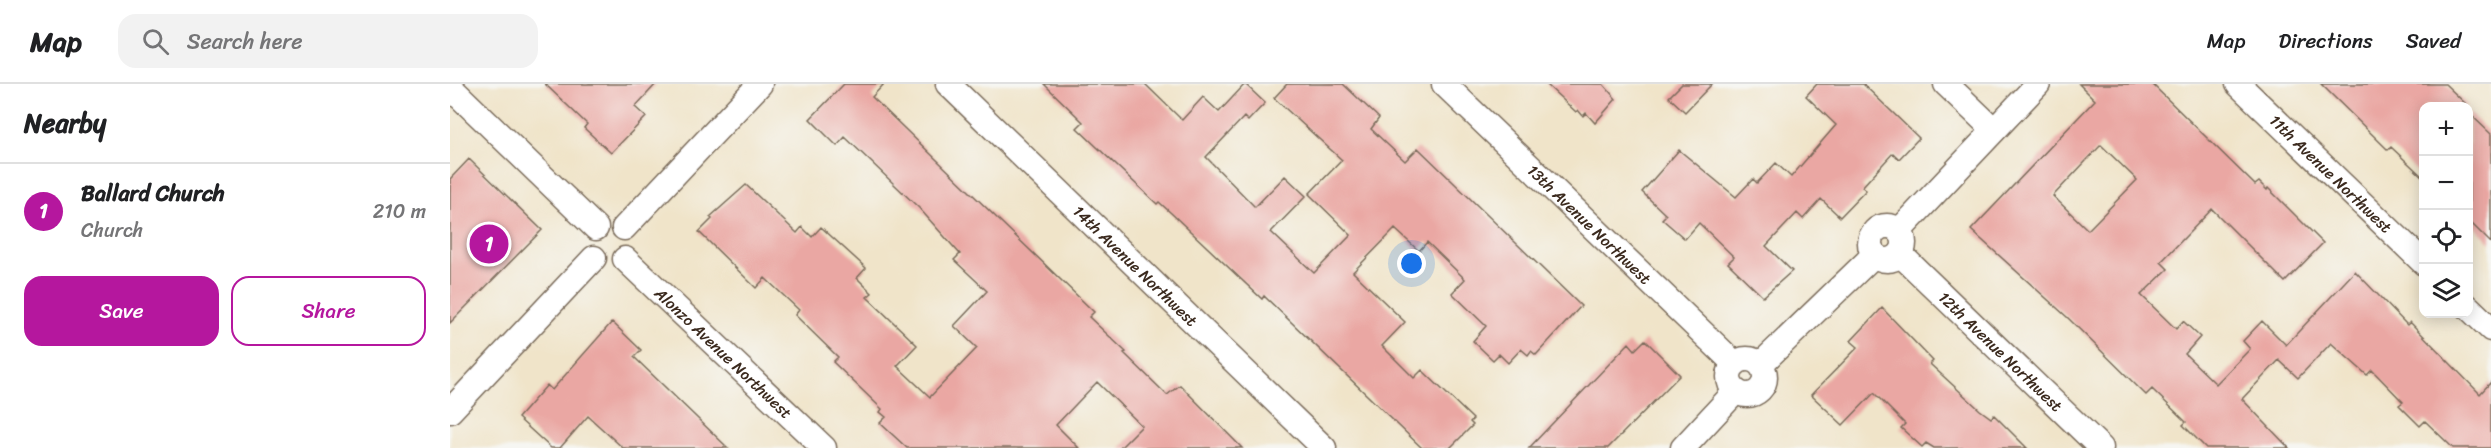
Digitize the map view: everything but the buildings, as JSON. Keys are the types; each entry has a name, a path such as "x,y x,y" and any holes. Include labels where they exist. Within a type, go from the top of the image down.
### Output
{"street":[{"path":"624,228 760,84"},
{"name":"14th Avenue Northwest","path":"948,84 1324,448"},
{"name":"13th Avenue Northwest","path":"1444,84 1735,364"},
{"path":"1946,84 1994,130"},
{"path":"1761,364 1875,254 1870,244 1878,230 1888,227 1899,242 1994,130 2038,84"},
{"name":"11th Avenue Northwest","path":"2238,84 2419,258"},
{"path":"450,87 596,228"},
{"path":"612,223 624,228 631,242 625,259 611,265 594,258 588,244 596,228 612,223"},
{"name":"12th Avenue Northwest","path":"1899,242 2101,448"},
{"path":"450,411 594,258"},
{"name":"Alonzo Avenue Northwest","path":"625,259 824,448"},
{"path":"2473,311 2491,329"},
{"path":"1749,358 1761,364 1766,375 1760,391 1749,395 1736,391 1729,378 1735,364 1749,358"},
{"path":"1683,448 1736,391"}],"place":[{"name":"Ballard Church","path":"489,244"}]}
